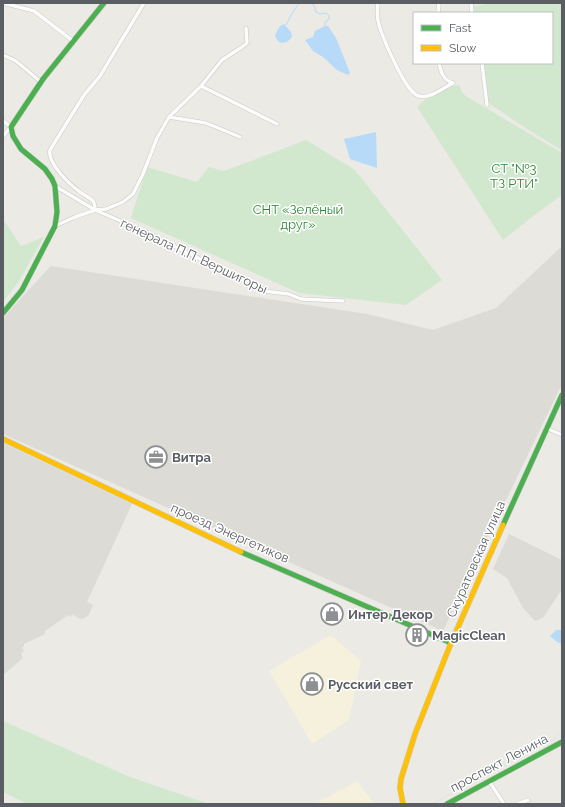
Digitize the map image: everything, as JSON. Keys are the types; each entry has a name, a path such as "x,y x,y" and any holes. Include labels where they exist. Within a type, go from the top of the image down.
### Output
{"street":[{"path":"3,3 34,11 73,41"},
{"path":"3,136 11,127 24,104 104,3"},
{"path":"95,210 95,205 92,201 74,188 59,171 51,160 50,150 84,95 102,72 144,3"},
{"path":"378,3 379,25 389,51 402,77 414,95 420,97 427,96 453,83 446,80 439,64"},
{"path":"55,226 95,210 106,209 123,202 133,194 143,174 156,138 169,117 201,86 222,60 247,42 246,28"},
{"path":"3,55 16,61 41,82"},
{"path":"482,64 487,105"},
{"path":"201,86 277,124"},
{"path":"169,117 206,123 240,137"},
{"path":"3,121 11,127 13,136 21,149 45,169 55,186 57,212 55,226 22,290 3,313"},
{"name":"генерала П.П. Вершигоры","path":"55,186 95,210 146,232 264,291 288,294 301,299 343,301"},
{"name":"Скуратовская улица","path":"403,804 400,788 404,769 415,734 451,643 562,395"},
{"path":"546,428 562,435"},
{"name":"проезд Энергетиков","path":"3,439 239,551 451,643"},
{"name":"проспект Ленина","path":"447,804 562,742"},
{"path":"489,781 504,804"},
{"path":"517,804 528,800"}],"shaded area":[{"path":"562,246 562,384 443,631 3,434 3,319 51,266 367,314 433,330 496,308"},
{"path":"3,443 132,504 87,602 93,605 89,615 80,619 72,614 71,617 68,615 45,631 43,635 24,644 22,648 24,651 21,653 23,658 3,675"},
{"path":"509,534 562,560 562,589 543,618 535,621 523,608 507,578 493,569"},
{"path":"331,635 361,661 349,720 312,744 269,671"},
{"path":"357,781 375,804 315,804"}],"green space":[{"path":"491,3 562,3 562,150 488,103 488,94 482,64 553,64 553,12 473,12 472,7"},
{"name":"СТ \"№3 ТЗ РТИ\"","path":"459,85 463,94 562,153 562,195 503,240 417,107 436,93"},
{"name":"СНТ «Зелёный друг»","path":"306,140 355,170 442,280 406,305 299,293 131,218 147,167 197,182 209,167 224,171"},
{"path":"3,219 21,246 44,237 19,281 3,302"},
{"path":"3,721 130,777 209,804 27,804 3,792"}],"water":[{"path":"284,24 291,32 292,37 287,42 281,43 277,40 275,35 280,26"},
{"path":"328,26 336,38 350,73 348,75 337,70 323,57 313,51 305,40 313,37 315,31"},
{"path":"376,132 377,168 350,159 344,139"},
{"path":"556,630 562,630 562,644 550,636"}],"waterway":[{"path":"286,25 299,3"},
{"path":"310,3 314,5 316,12 320,14 326,13 329,16 329,19 325,22 325,26"}],"tram line":[{"path":"432,804 553,740 562,731"}],"railway":[{"path":"372,326 403,330 434,329 460,322 485,311 497,304 517,287 562,234"}],"traffic: fast":[{"path":"3,313 22,290 55,226 57,212 55,186 52,179 45,169 21,149 13,136 11,127 43,79 104,3"},
{"path":"503,525 562,395"},
{"path":"241,552 451,643"},
{"path":"447,804 562,742"}],"traffic: slow":[{"path":"3,439 241,552"},
{"path":"403,804 400,788 401,779 415,734 451,643 503,525"}],"place":[{"name":"Витра","path":"156,457"},
{"name":"Интер Декор","path":"332,614"},
{"name":"MagicClean","path":"417,635"},
{"name":"Русский свет","path":"312,684"}]}
